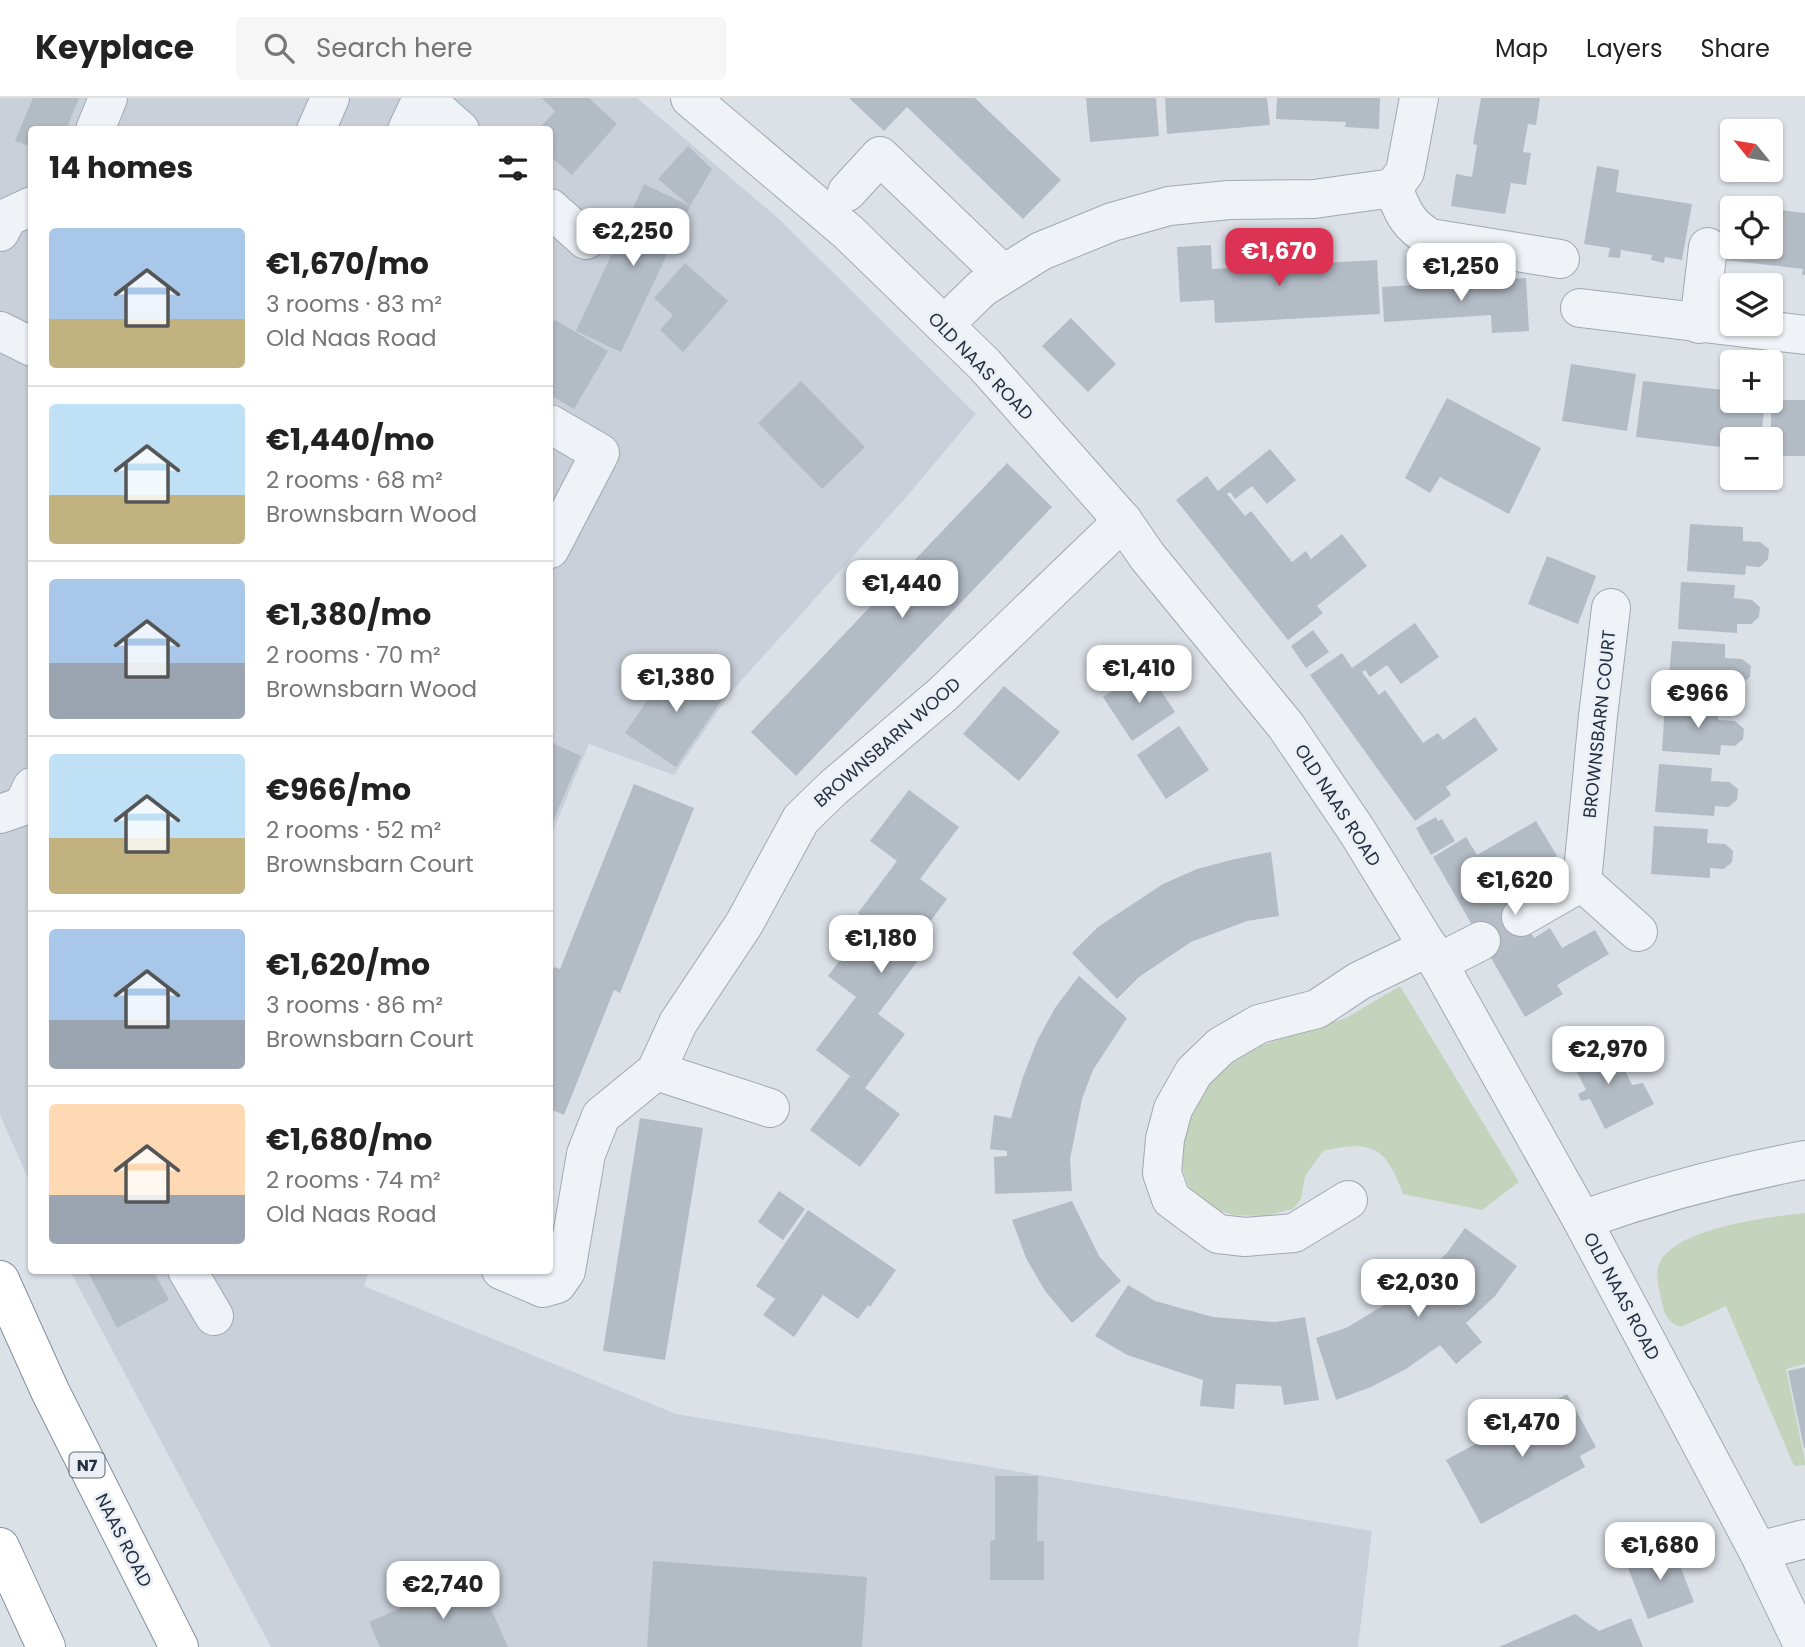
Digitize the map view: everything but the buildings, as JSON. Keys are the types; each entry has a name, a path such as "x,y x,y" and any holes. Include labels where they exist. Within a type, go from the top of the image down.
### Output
{"highway":[{"name":"NAAS ROAD","path":"0,1280 50,1391 177,1640"},
{"path":"0,1547 46,1647"},
{"path":"0,1564 46,1647"}],"street":[{"path":"97,126 108,98"},
{"path":"318,126 330,98"},
{"path":"409,126 423,98 455,126"},
{"name":"OLD NAAS ROAD","path":"690,98 848,232 984,364 1123,521 1147,556 1286,726 1357,831 1433,955 1582,1220 1758,1551 1804,1647"},
{"path":"944,325 982,288 1003,274 1041,251 1112,222 1169,206 1229,200 1314,199 1393,188 1405,172 1419,98"},
{"path":"847,192 880,156 1003,274"},
{"path":"1393,188 1403,212 1414,228 1430,238 1560,258"},
{"path":"553,211 586,240"},
{"path":"1699,324 1708,247"},
{"path":"1580,308 1805,335"},
{"path":"0,331 28,345"},
{"path":"553,426 600,453 553,543"},
{"name":"BROWNSBARN WOOD","path":"511,1274 543,1287 557,1284 566,1271 586,1154 601,1116 656,1071 678,1023 744,925 801,819 833,788 943,694 1123,521"},
{"name":"BROWNSBARN COURT","path":"1582,882 1611,608"},
{"path":"0,814 23,806 28,795"},
{"path":"1521,917 1582,882 1638,932"},
{"path":"1348,1200 1294,1233 1245,1237 1218,1234 1171,1199 1161,1173 1165,1139 1173,1109 1194,1072 1221,1046 1259,1024 1317,1009 1359,981 1480,941"},
{"path":"656,1071 770,1108"},
{"path":"1582,1220 1642,1199 1727,1175 1805,1160"},
{"path":"189,1274 215,1316"},
{"path":"1758,1551 1805,1539"}],"shaded area":[{"path":"0,98 637,98 779,219 976,414 908,495 731,692 674,775 589,744 553,831 553,126 28,126 28,1178 0,1115"},
{"path":"72,1274 368,1274 364,1286 676,1414 1372,1531 1358,1647 271,1647"}],"green space":[{"path":"1400,986 1519,1182 1482,1210 1403,1194 1397,1178 1383,1156 1375,1150 1353,1146 1323,1151 1305,1176 1301,1199 1293,1209 1264,1216 1234,1215 1202,1206 1188,1185 1179,1159 1182,1132 1198,1098 1223,1069 1244,1051 1346,1018"},
{"path":"1805,1213 1805,1364 1786,1369 1805,1461 1805,1465 1794,1466 1726,1306 1681,1327 1676,1325 1664,1310 1657,1275 1663,1257 1690,1238 1729,1225"}],"tunnel":[{"path":"1481,941 1521,917"}]}
